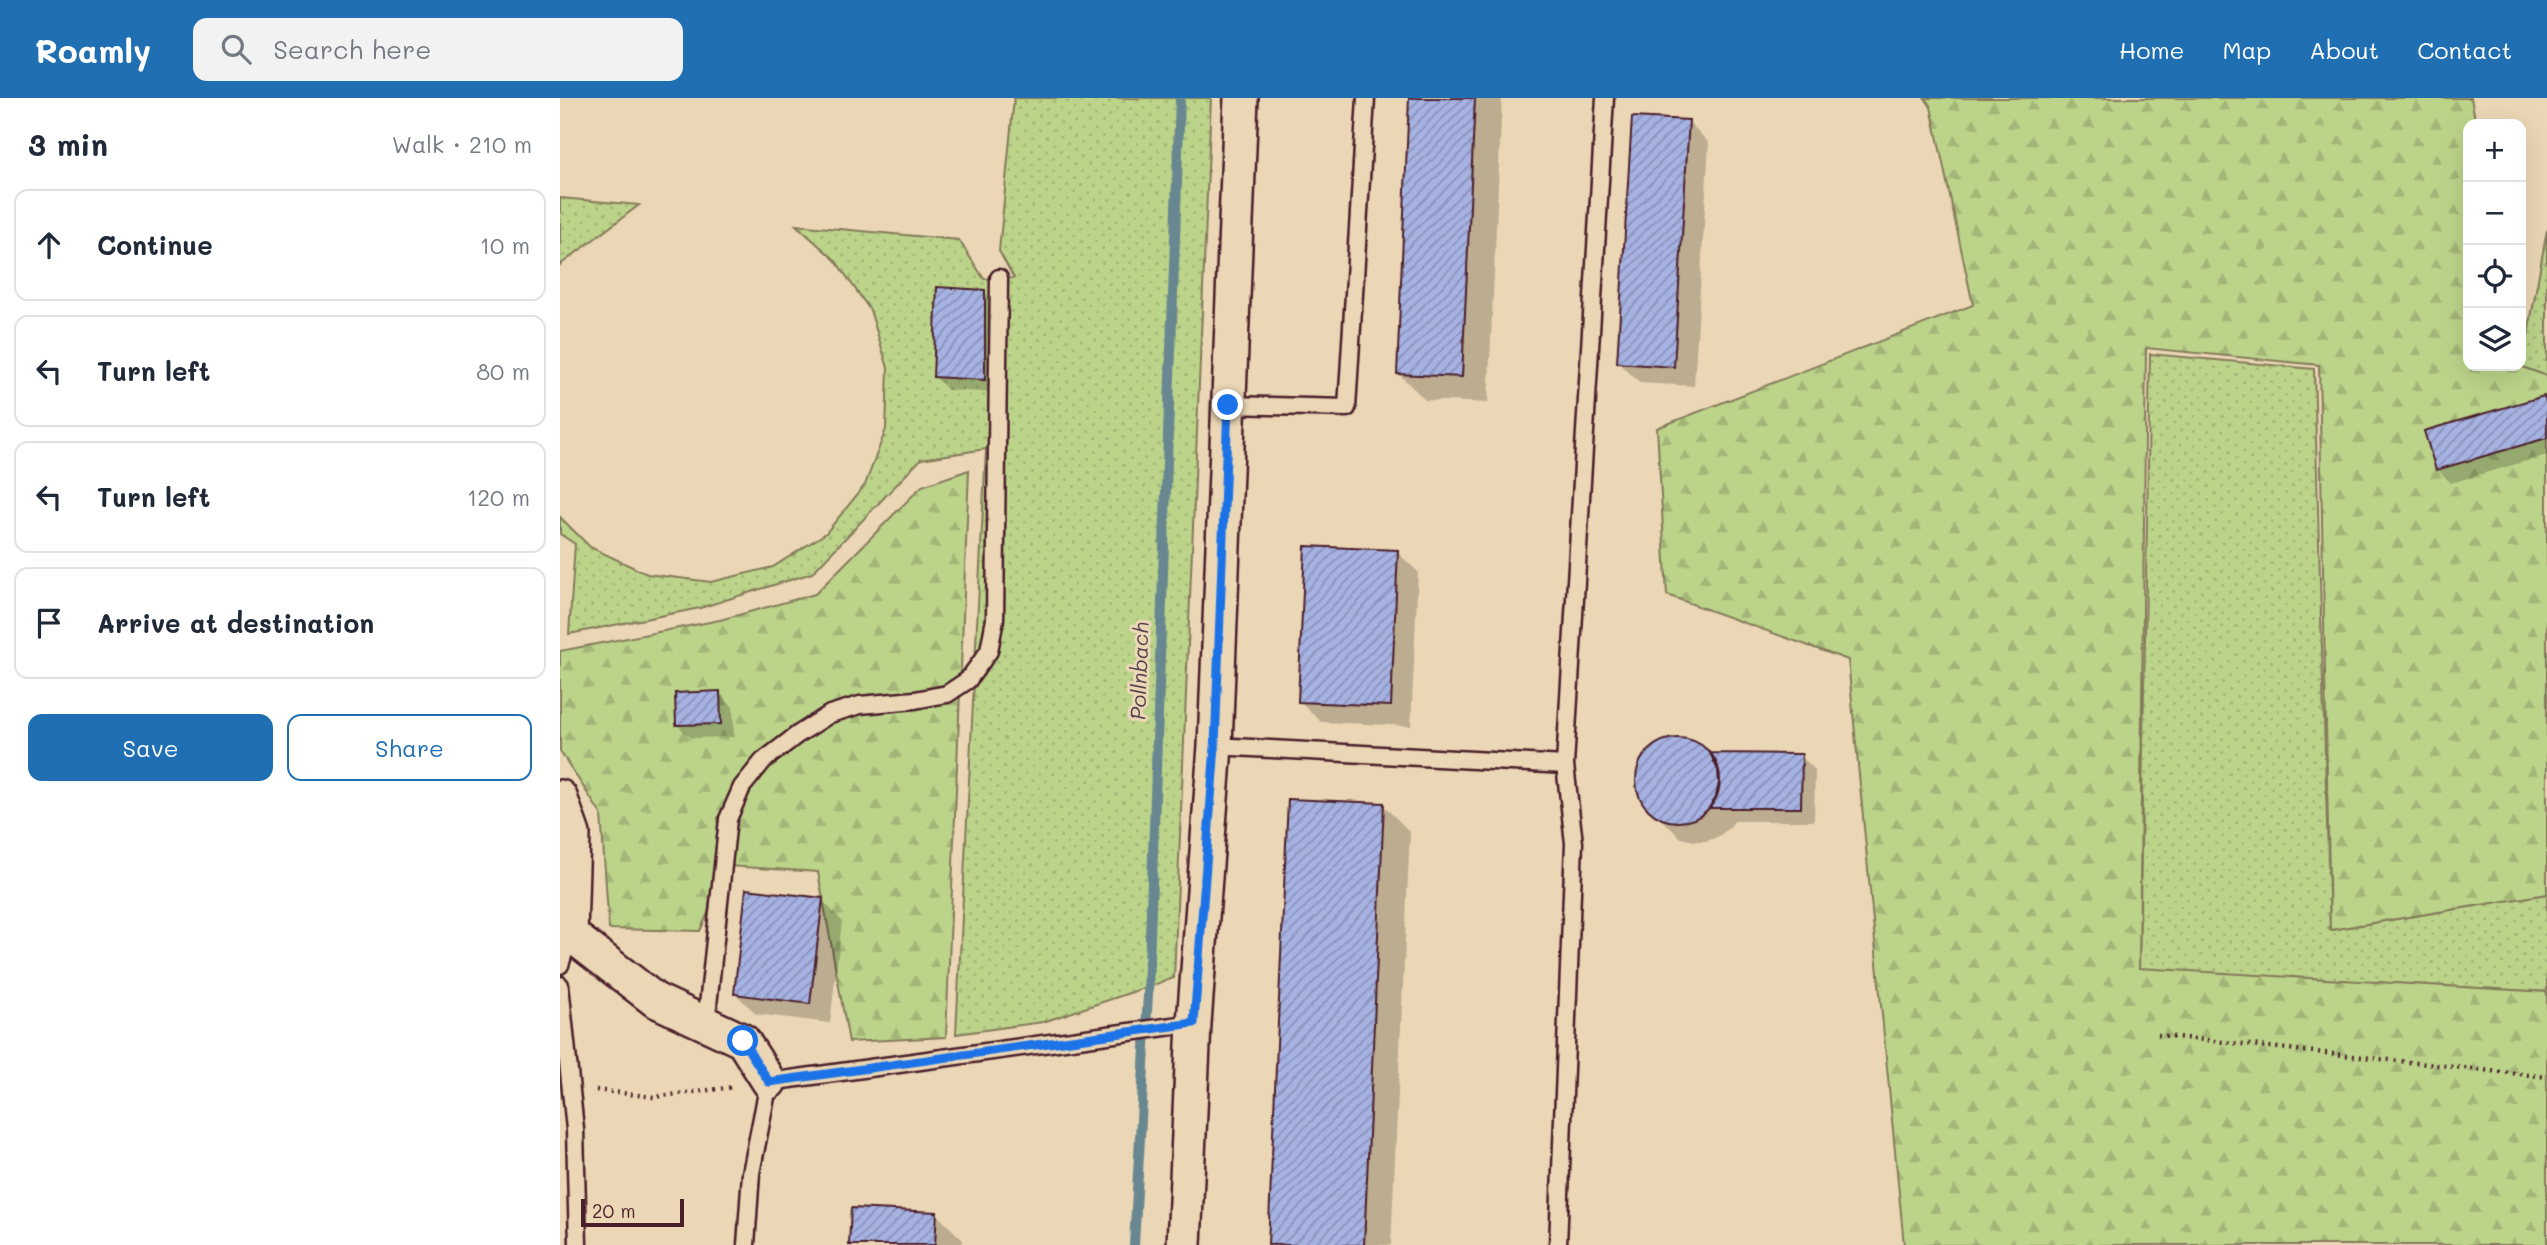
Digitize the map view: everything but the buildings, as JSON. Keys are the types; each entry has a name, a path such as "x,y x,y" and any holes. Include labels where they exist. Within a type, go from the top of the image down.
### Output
{"street":[{"path":"1184,1245 1194,1023 1215,746 1241,98"},
{"path":"560,797 573,834 565,935 655,1000 743,1041 769,1082"}],"lane":[{"path":"1228,405 1348,408 1366,98"},
{"path":"1558,1245 1574,843 1565,765 1605,98"},
{"path":"706,1024 728,819 742,787 763,761 830,714 860,705 947,694 968,680 989,651 995,619 999,278"},
{"path":"1215,746 1565,765"},
{"path":"560,965 565,935"},
{"path":"560,985 575,1129 578,1245"},
{"path":"746,1245 751,1173 769,1082 1194,1023"}],"path":[{"path":"2158,1035 2547,1077"},
{"path":"570,1087 654,1097 769,1082"}],"green space":[{"path":"1014,98 1211,98 1174,978 1043,1022 956,1034 986,449 921,459 812,573 700,608 569,634 575,544 560,534 560,517 590,547 647,574 711,582 773,567 826,533 865,485 886,429 888,368 870,310 835,260 796,225 959,240 984,279 1014,278 999,251"},
{"path":"1925,98 2471,98 2475,119 2463,119 2463,371 2526,371 2526,368 2547,376 2547,894 2330,930 2319,365 2146,348 2139,968 2547,992 2547,1245 1904,1245 1848,660 1667,595 1657,428 1973,305 1931,107"},
{"path":"560,198 639,205 560,265"},
{"path":"2547,230 2547,376 2526,368 2526,345"},
{"path":"2150,354 2314,369 2330,930 2547,894 2547,992 2139,969"},
{"path":"969,470 946,1037 849,1042 818,872 729,866 700,931 609,929 601,814 560,751 560,651 720,620 815,594 922,486"}],"waterway":[{"name":"Pollnbach","path":"1134,1245 1148,994 1180,98"}],"route":[{"path":"743,1041 769,1082 1194,1023 1215,746 1228,405"}]}
